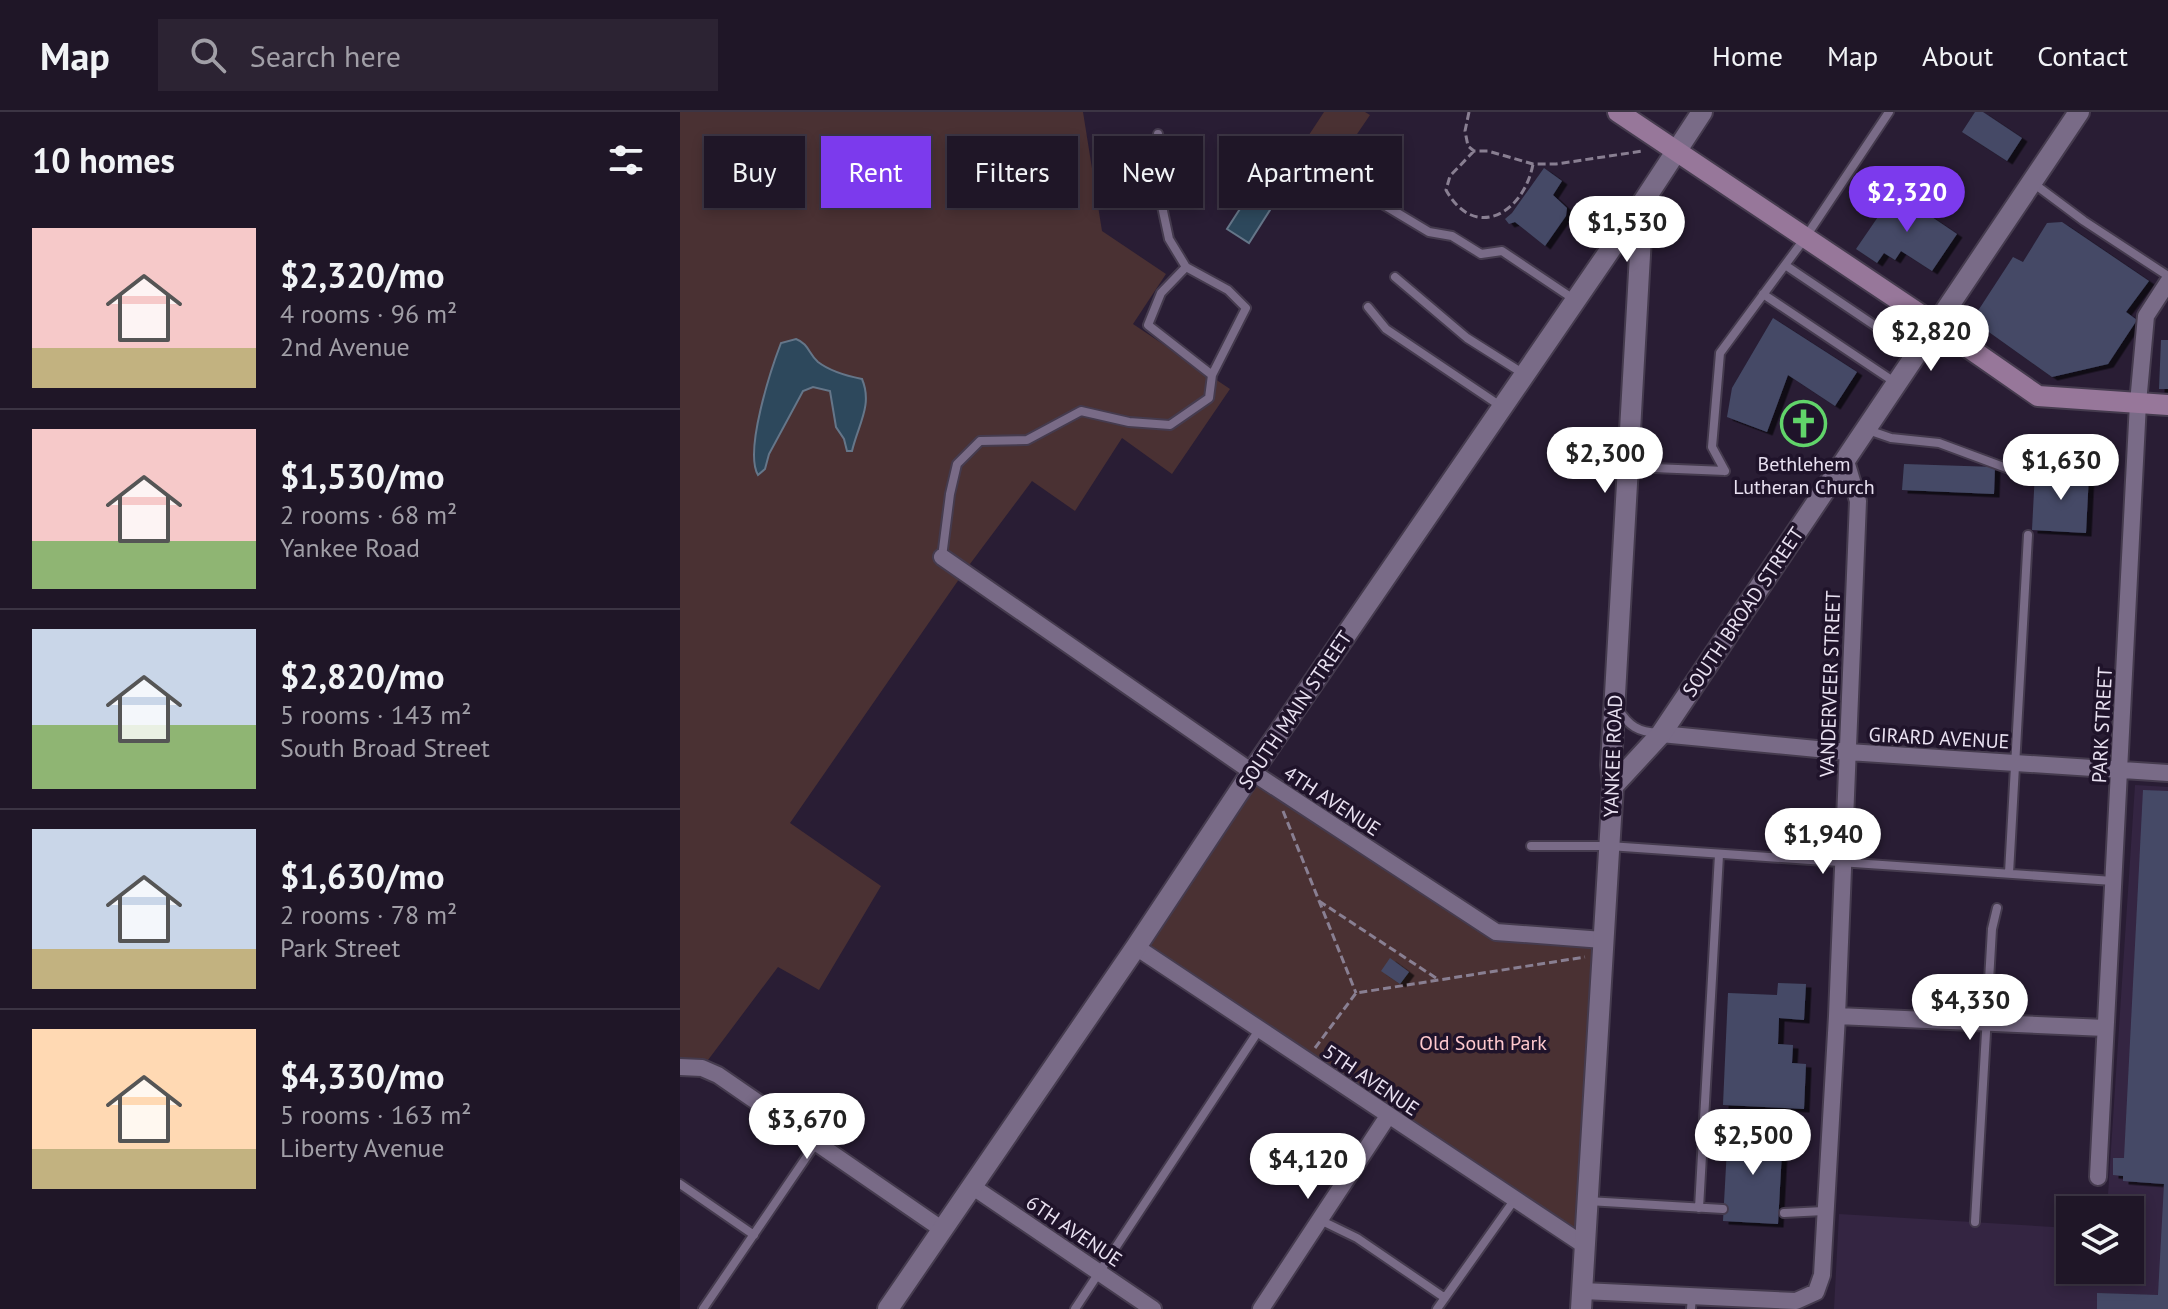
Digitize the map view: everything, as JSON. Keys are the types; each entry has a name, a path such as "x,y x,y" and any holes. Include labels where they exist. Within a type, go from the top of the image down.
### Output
{"main road":[{"path":"1618,112 2038,396 2168,405"}],"street":[{"name":"SOUTH MAIN STREET","path":"888,1309 1702,112"},
{"name":"SOUTH BROAD STREET","path":"1613,786 1661,734 2079,112"},
{"name":"YANKEE ROAD","path":"1582,1300 1613,786 1611,765 1643,202"},
{"name":"PARK STREET","path":"2098,1177 2138,403 2146,316 2168,282"},
{"name":"VANDERVEER STREET","path":"1691,1303 1796,1301 1816,1292 1822,1275 1837,1016 1858,501 1846,461"},
{"name":"4TH AVENUE","path":"942,557 1252,772 1496,932 1603,940"},
{"name":"GIRARD AVENUE","path":"1661,734 1848,752 2168,773"},
{"name":"5TH AVENUE","path":"1136,947 1584,1245"},
{"path":"1837,1016 2105,1028"},
{"path":"680,1067 702,1068 718,1075 943,1230"},
{"path":"1261,1309 1388,1116"},
{"name":"6TH AVENUE","path":"973,1187 1153,1309"},
{"path":"1582,1300 1691,1303"}],"lane":[{"path":"1629,467 1725,471 1712,447 1720,353 1805,238 1889,112"},
{"path":"942,557 957,464 980,441 1027,440 1081,411 1129,422 1170,425 1209,398 1212,375 1246,308 1228,290 1186,267 1169,239 1160,197 1158,134"},
{"path":"2031,182 2168,276"},
{"path":"1389,208 1429,232 1452,236 1481,254 1502,251 1576,301"},
{"path":"1785,265 1917,354"},
{"path":"1186,267 1161,293 1148,325 1212,375"},
{"path":"1395,277 1458,331 1525,375"},
{"path":"1763,294 1897,384"},
{"path":"1368,307 1386,329 1502,407"},
{"path":"1867,429 1891,438 1939,443 2009,469"},
{"path":"2009,873 2028,535"},
{"path":"1615,705 1628,724 1642,732 1661,734"},
{"path":"1531,846 1609,846 2113,881"},
{"path":"1699,1208 1719,855"},
{"path":"1975,1222 1992,929 1997,908"},
{"path":"1075,1309 1259,1030"},
{"path":"703,1309 816,1143"},
{"path":"680,1184 754,1235"},
{"path":"1437,1309 1515,1199"},
{"path":"1587,1201 1723,1209"},
{"path":"1784,1213 1824,1211"},
{"path":"1320,1220 1357,1238 1445,1298"}],"path":[{"path":"1469,112 1465,131 1468,146 1474,151 1488,151 1533,164 1556,164 1647,150"},
{"path":"1474,151 1450,176 1446,190 1453,203 1477,217 1496,216 1510,209 1529,183 1533,164"},
{"path":"1275,801 1283,811 1356,993"},
{"path":"1319,901 1439,980"},
{"path":"1306,1061 1356,993 1586,957 1603,940"}],"shaded area":[{"path":"2135,785 2168,787 2168,1309 1834,1309 1839,1214 2056,1227 2056,1284 2144,1284 2144,1196 2108,1196"}],"green space":[{"path":"680,112 1083,112 1094,181 1094,208 1098,208 1102,231 1166,274 1133,324 1230,389 1172,474 1122,438 1075,511 1032,481 964,572 790,823 881,886 819,990 778,967 702,1068 680,1067"},
{"path":"1324,112 1365,112 1370,115 1356,136 1308,136"},
{"name":"Old South Park","path":"1252,772 1496,932 1603,940 1584,1245 1136,947"}],"water":[{"path":"1240,208 1271,208 1249,243 1227,229"},
{"path":"796,339 804,343 823,365 862,379 866,398 863,415 852,451 847,451 836,427 830,391 813,387 803,391 769,454 765,469 758,475 754,448 766,390 781,343"}],"building":[{"path":"1975,112 1983,112 2022,138 2007,161 1962,132"},
{"path":"1544,168 1562,181 1553,195 1567,208 1566,216 1545,246 1515,222 1509,224 1505,219"},
{"path":"1895,192 1957,234 1932,271 1901,251 1895,260 1884,253 1877,263 1856,249"},
{"path":"2062,222 2149,281 2126,312 2137,320 2108,364 2052,377 1972,320 2013,257 2023,262 2047,223"},
{"path":"1773,318 1857,372 1835,406 1788,375 1767,432 1727,417 1732,388"},
{"path":"2161,340 2168,340 2168,389 2159,389"},
{"path":"1904,464 1995,467 1994,494 1902,490"},
{"path":"2035,472 2089,474 2086,533 2032,530"},
{"path":"2143,790 2168,791 2168,1309 2097,1309 2097,1293 2158,1295 2164,1184 2123,1181 2123,1176 2113,1175 2113,1158 2124,1158"},
{"path":"1390,958 1409,972 1400,984 1381,971"},
{"path":"1778,983 1806,984 1804,1020 1779,1018 1778,1044 1793,1045 1792,1063 1806,1064 1804,1109 1723,1105 1728,993 1777,995"},
{"path":"1728,1130 1783,1133 1778,1224 1723,1221"}],"place":[{"name":"Bethlehem Lutheran Church","path":"1804,424"}]}
